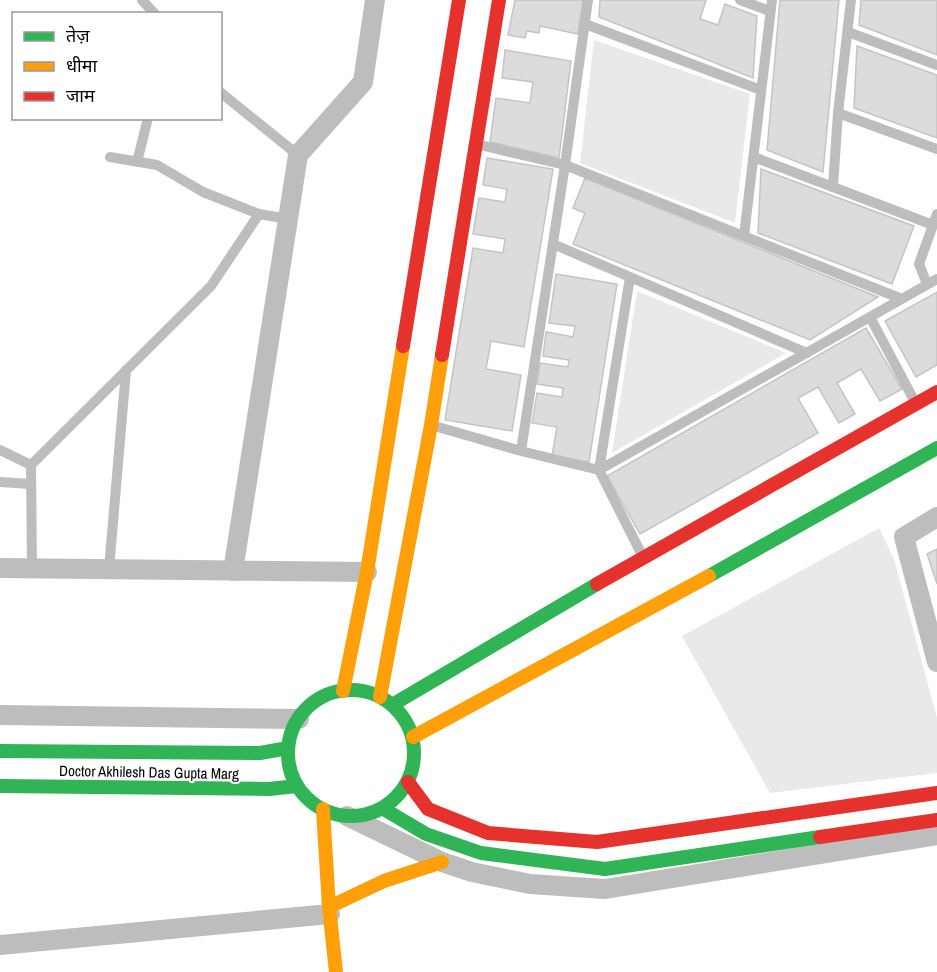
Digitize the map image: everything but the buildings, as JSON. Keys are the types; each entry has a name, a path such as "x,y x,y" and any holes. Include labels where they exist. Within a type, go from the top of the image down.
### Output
{"street":[{"path":"233,571 298,155 363,81 375,0"},
{"path":"343,691 367,572 459,0"},
{"path":"380,697 431,425 499,0"},
{"path":"392,705 644,558 937,392"},
{"path":"412,737 638,616 937,448"},
{"path":"937,517 904,537 937,662"},
{"path":"0,568 367,572"},
{"path":"347,816 365,814 382,808 397,797 408,782 414,760 412,737 405,719 392,705 380,697 362,691 343,691 326,696 310,705 298,719 288,748 289,761 297,786 308,799 323,809 347,816 442,862 472,872 530,884 604,890 937,835"},
{"path":"0,715 298,719"},
{"name":"Doctor Akhilesh Das Gupta Marg","path":"0,751 260,753 288,748"},
{"path":"408,782 429,809 489,833 597,842 937,793"},
{"name":"Doctor Akhilesh Das Gupta Marg","path":"0,786 269,789 297,786"},
{"path":"382,808 426,834 481,853 605,869 937,820"},
{"path":"323,809 336,972"},
{"path":"0,945 330,911 352,894 384,880 442,862"}],"lane":[{"path":"142,0 153,12"},
{"path":"521,451 588,0"},
{"path":"740,0 771,6 744,236"},
{"path":"833,187 838,113 852,0"},
{"path":"585,24 761,90"},
{"path":"848,32 937,65"},
{"path":"222,95 298,155"},
{"path":"838,113 937,149"},
{"path":"137,162 148,120"},
{"path":"476,144 565,165 902,299"},
{"path":"110,157 157,165 202,192 259,214 288,219"},
{"path":"431,425 521,451 599,470 932,282 919,264 935,219 833,187 754,157"},
{"path":"33,569 31,465 211,286 259,214"},
{"path":"553,244 807,353"},
{"path":"630,277 599,470 644,558"},
{"path":"870,317 916,404"},
{"path":"108,570 126,370"},
{"path":"0,450 31,465"},
{"path":"0,482 31,484"}],"shaded area":[{"path":"594,40 750,94 735,223 580,163"},
{"path":"637,291 786,353 612,453"},
{"path":"879,528 894,559 937,718 937,773 770,793 682,636"}],"traffic: fast":[{"path":"709,576 937,448"},
{"path":"392,705 597,584"},
{"path":"351,690 375,695 395,709 409,729 414,753 409,777 395,797 375,811 351,816 327,811 307,797 293,777 288,753 293,729 307,709 327,695 351,690"},
{"path":"0,751 260,753 288,748"},
{"path":"0,786 269,789 297,786"},
{"path":"382,808 426,834 481,853 605,869 820,837"}],"traffic: slow":[{"path":"343,691 367,572 403,346"},
{"path":"380,697 442,355"},
{"path":"413,737 709,576"},
{"path":"323,809 329,907 336,972"},
{"path":"329,907 384,881 442,862"}],"traffic: jam":[{"path":"403,346 459,0"},
{"path":"442,355 499,0"},
{"path":"597,584 937,392"},
{"path":"408,782 428,809 488,833 597,842 937,793"},
{"path":"820,837 937,820"}]}
